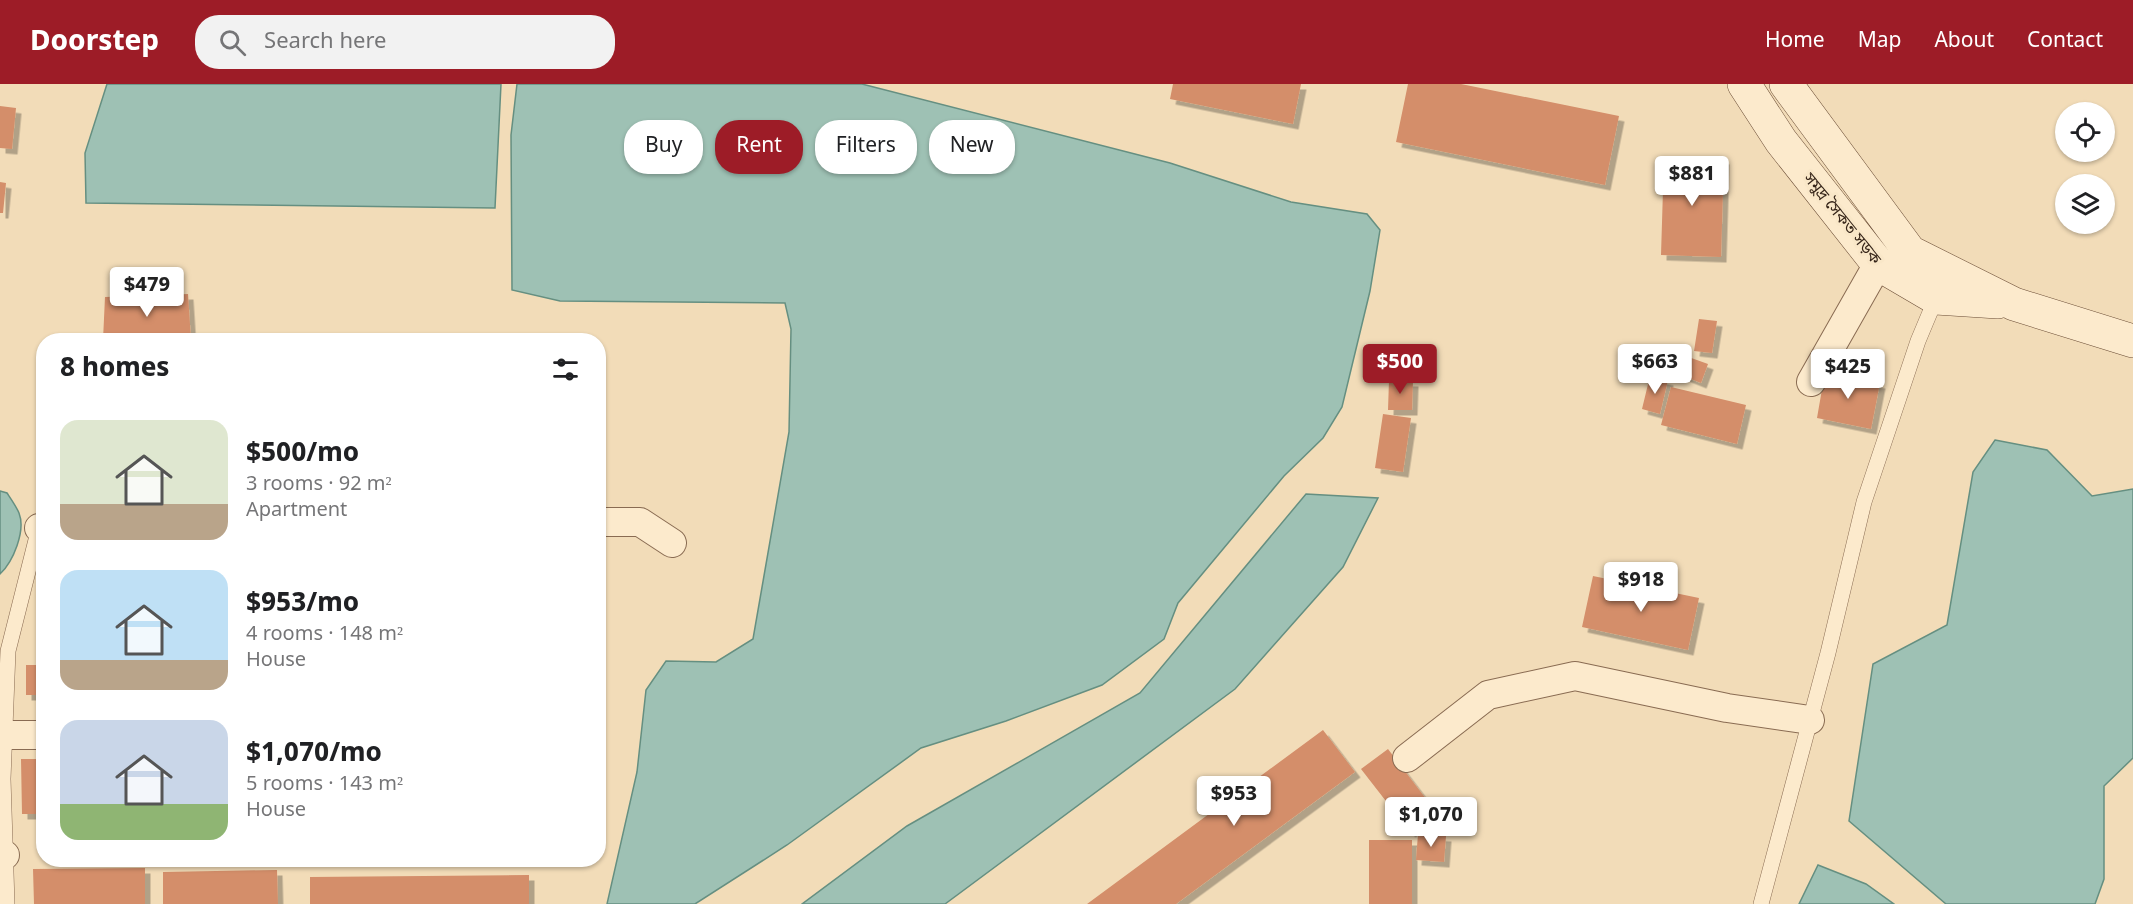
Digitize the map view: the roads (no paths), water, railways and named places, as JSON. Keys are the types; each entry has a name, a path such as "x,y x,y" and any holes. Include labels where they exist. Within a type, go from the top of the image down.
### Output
{"main road":[{"name":"সমুদ্র সৈকত সড়ক","path":"1744,84 1781,141 1878,264 1936,298 2014,304"},
{"name":"সমুদ্র সৈকত সড়ক","path":"1786,84 1911,252 2014,304 2133,341"}],"street":[{"path":"1811,382 1878,264"},
{"path":"606,522 640,522 672,543"},
{"path":"1407,758 1488,695 1575,676 1727,708 1810,720"},
{"path":"5,735 36,735"}],"lane":[{"path":"1761,904 1864,502 1918,341 1936,298"},
{"path":"7,904 3,855 3,779 8,651 36,547"}]}
